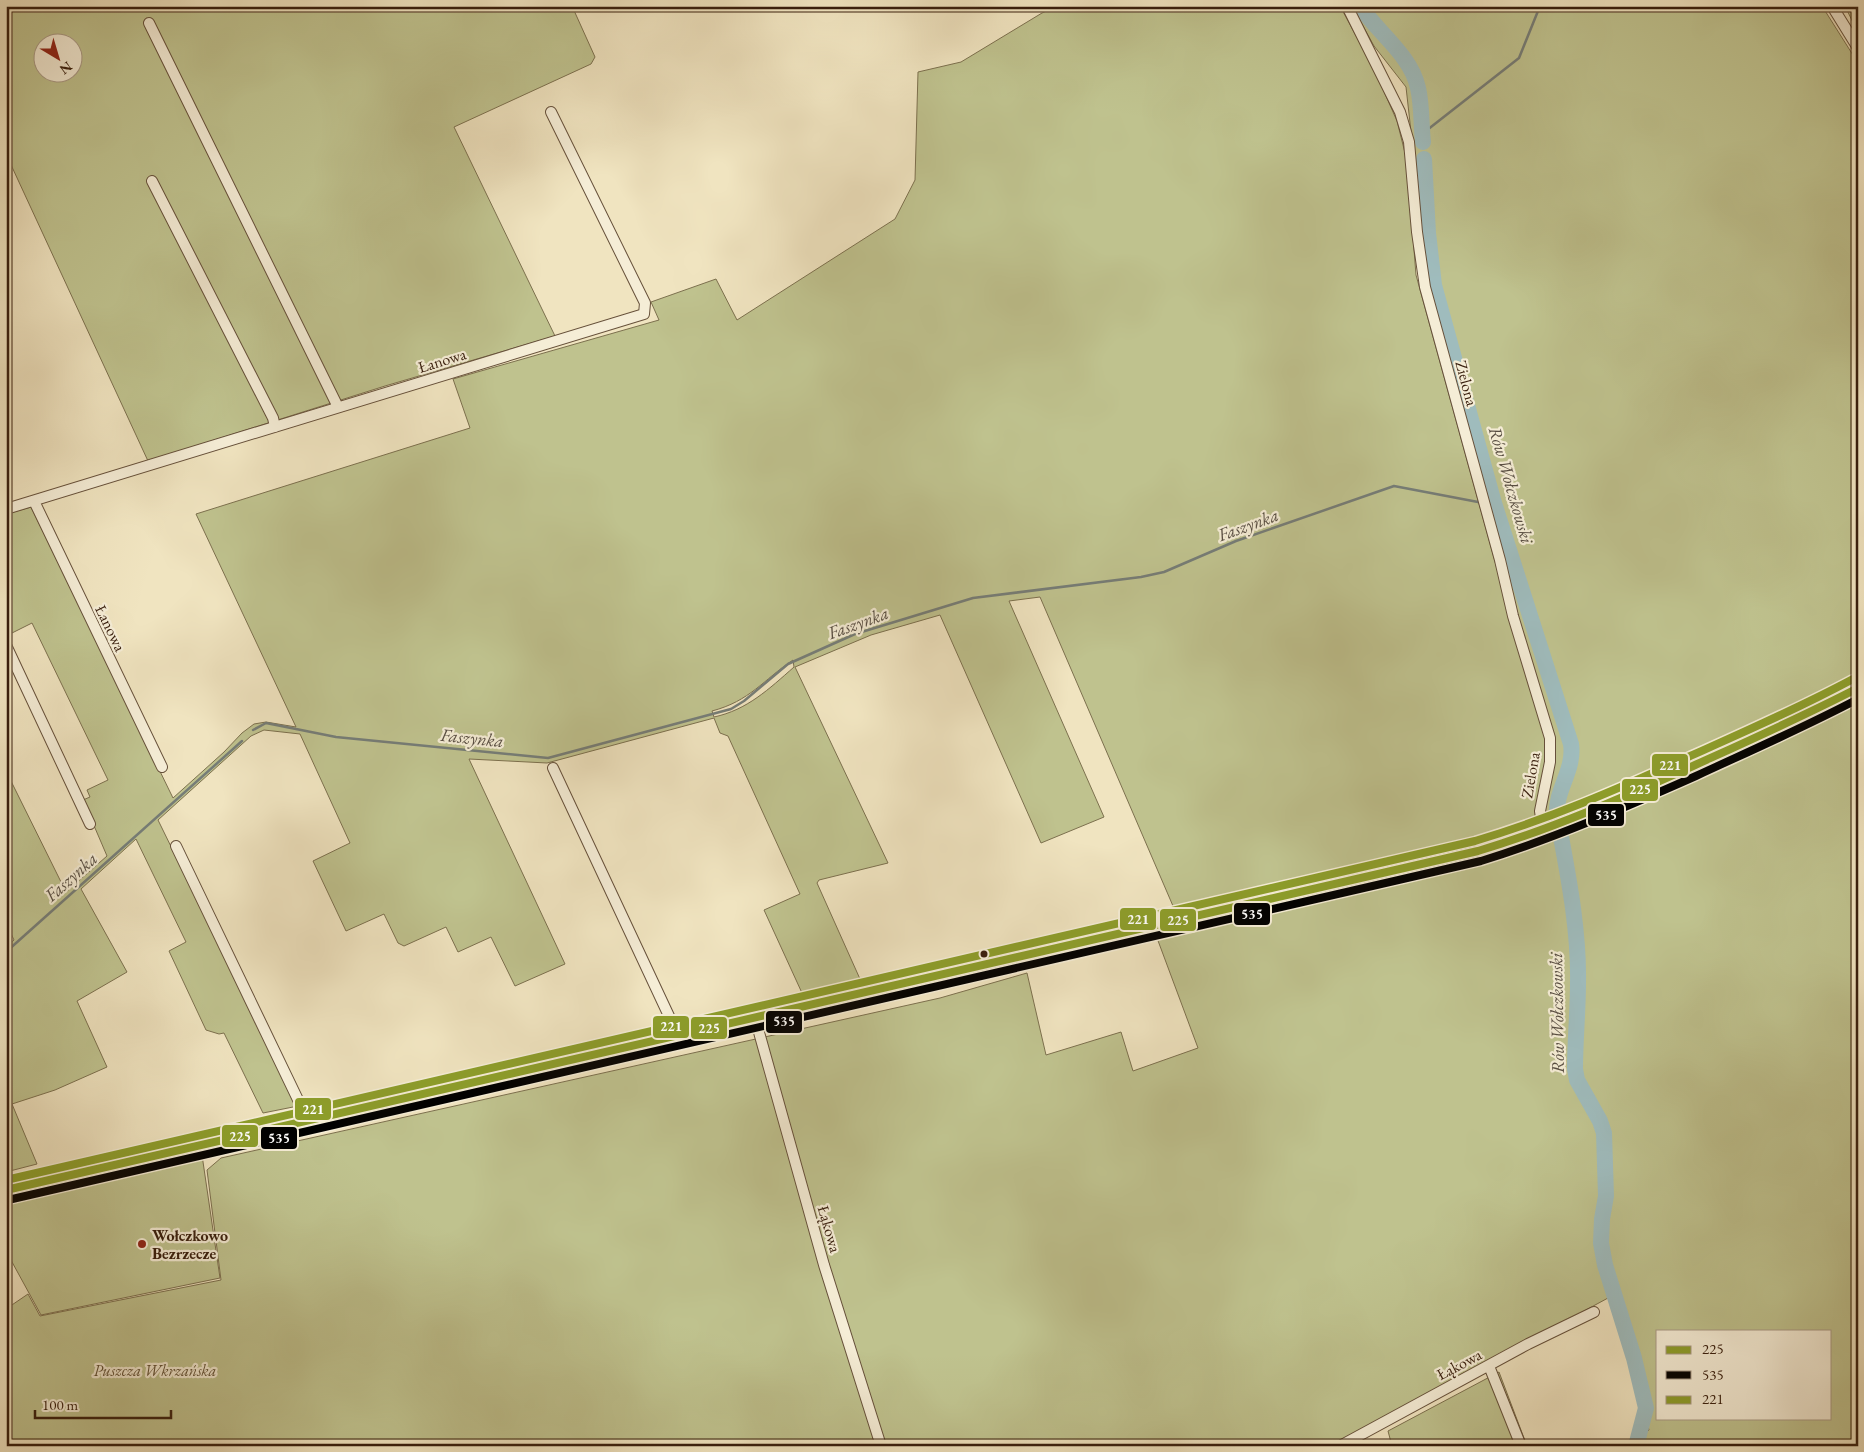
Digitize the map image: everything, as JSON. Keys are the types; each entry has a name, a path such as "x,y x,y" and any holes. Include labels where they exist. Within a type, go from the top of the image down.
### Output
{"street":[{"name":"Zielona","path":"1347,6 1400,112 1409,142 1417,232 1425,287 1500,560 1513,616 1550,738 1550,762 1540,811 1544,831"},
{"path":"1832,6 1858,48"},
{"path":"149,23 338,408"},
{"name":"Łanowa","path":"6,509 644,314 645,303 551,112"},
{"path":"152,181 273,418 275,427"},
{"name":"Łanowa","path":"34,501 162,767"},
{"path":"6,645 90,824"},
{"path":"6,1190 1443,860 1544,831 1586,815 1716,757 1858,688"},
{"path":"553,768 669,1016 674,1037"},
{"path":"176,846 302,1106 305,1120"},
{"name":"Łąkowa","path":"755,1018 824,1265 882,1446"},
{"name":"Łąkowa","path":"1340,1446 1594,1312"},
{"path":"1489,1366 1521,1446"}],"green space":[{"path":"6,6 572,6 595,57 591,64 454,127 555,336 385,386 148,461 6,154"},
{"name":"Puszcza Wkrzańska","path":"1058,6 1340,6 1375,71 1397,121 1407,161 1416,275 1499,576 1509,572 1426,266 1406,87 1374,46 1352,6 1822,6 1858,63 1858,1446 1628,1446 1649,1430 1638,1389 1608,1298 1335,1446 6,1446 6,1309 28,1294 40,1316 221,1280 207,1170 221,1158 940,998 1027,973 1046,1055 1121,1032 1133,1071 1198,1048 1157,938 1173,906 1040,597 1009,601 1104,817 1041,843 940,615 871,635 795,667 888,863 819,880 817,883 860,979 802,993 764,910 800,894 728,736 720,733 714,718 547,763 469,759 565,964 515,986 491,937 458,952 446,927 404,946 398,943 384,914 346,931 313,861 350,843 300,734 264,730 251,736 158,820 298,1106 263,1113 224,1033 219,1034 206,1030 169,951 186,942 136,839 81,889 127,972 77,1001 107,1067 55,1090 12,1104 37,1164 6,1172 6,947 14,940 6,923 6,771 66,892 107,856 83,800 90,797 87,790 108,780 32,623 6,636 6,514 31,507 173,798 254,724 266,722 296,727 196,514 470,428 453,379 659,320 651,302 716,279 737,320 895,219 915,180 918,72 961,62 1042,13","holes":["793,660 794,667 757,698 726,714 714,717 712,711 725,707 746,696"]},
{"path":"1845,6 1858,6 1858,33"},
{"path":"202,1155 220,1278 41,1315 6,1251 6,1200"},
{"path":"1499,1372 1527,1446 1392,1446 1388,1431"}],"waterway":[{"name":"Rów Wołczkowski","path":"1360,6 1409,65 1418,88 1423,142"},
{"path":"1422,134 1519,58 1540,6"},
{"name":"Rów Wołczkowski","path":"1424,159 1428,233 1434,285 1494,503 1571,744 1570,763 1559,797 1557,815"},
{"name":"Faszynka","path":"253,730 266,723 336,737 548,758 731,709 744,701 788,664 855,634 973,598 1141,577 1164,572 1236,541 1394,486 1478,502"},
{"name":"Faszynka","path":"1488,501 1494,503"},
{"name":"Faszynka","path":"6,952 242,741"},
{"name":"Rów Wołczkowski","path":"1561,837 1571,892 1577,947 1578,994 1575,1069 1577,1080 1600,1121 1604,1133 1606,1196 1602,1219 1601,1243 1605,1265 1634,1358 1646,1408 1636,1446"}],"transit line":[{"name":"221","path":"6,1180 1475,841 1530,823 1609,792 1771,720 1853,679"},
{"name":"225","path":"6,1190 1478,851 1533,833 1613,801 1755,738 1858,688"},
{"name":"535","path":"8,1200 1481,861 1590,822 1777,739 1858,699"}],"place":[{"name":"Wołczkowo Bezrzecze","path":"142,1244"}]}
